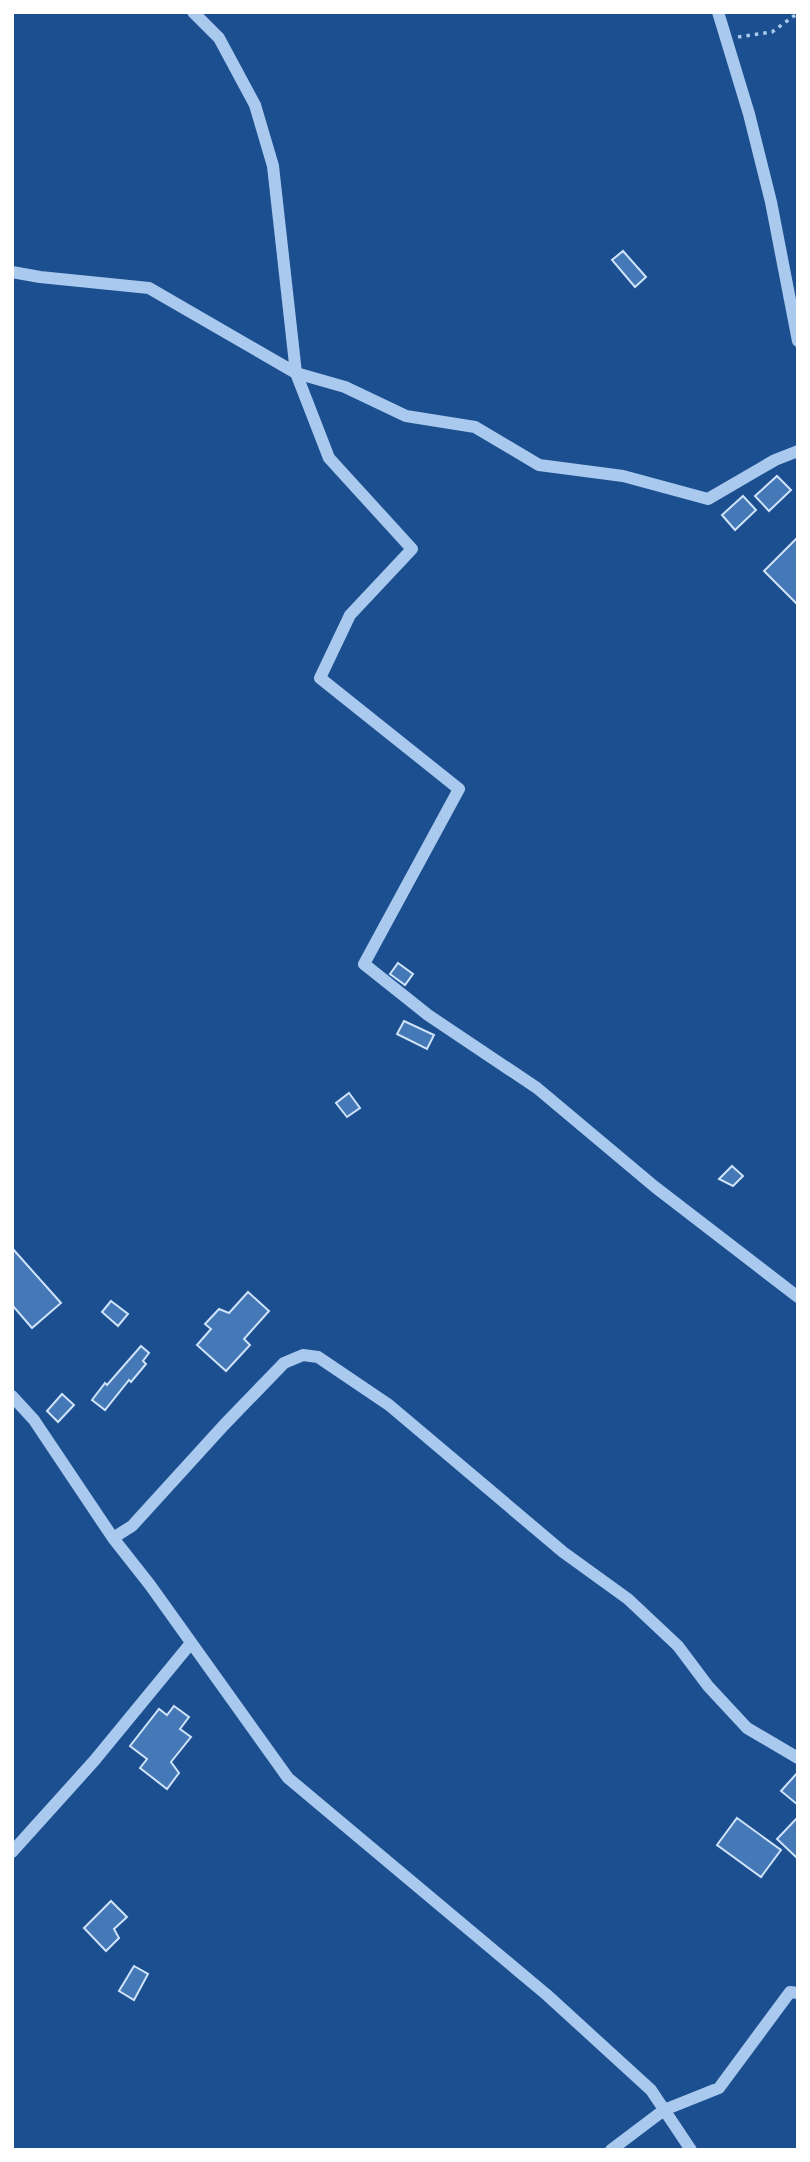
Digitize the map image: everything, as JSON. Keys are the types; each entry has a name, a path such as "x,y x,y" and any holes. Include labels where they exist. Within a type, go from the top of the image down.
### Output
{"street":[{"path":"193,12 219,38 255,105 273,166 296,373 329,458 412,549 350,615 320,678 459,789 364,964 428,1016 537,1088 655,1187 798,1297"},
{"path":"718,12 749,114 771,202 798,341"},
{"path":"12,272 149,288 296,373 345,387 406,416 475,427 539,465 623,476 708,499 775,460 798,451"},
{"path":"113,1538 132,1526 284,1363 303,1355 318,1357 389,1405 563,1552 628,1599 678,1646 708,1685 747,1728 798,1758"},
{"path":"12,1396 34,1420 113,1538 288,1778 547,1995 651,2090 691,2150"},
{"path":"12,1852 94,1761 191,1643"},
{"path":"611,2150 664,2110 719,2088 790,1992 798,1993"}],"path":[{"path":"726,38 772,32 798,13"}],"building":[{"path":"623,251 646,277 635,287 612,260"},
{"path":"777,476 791,490 769,511 755,496"},
{"path":"743,496 756,510 735,530 722,515"},
{"path":"798,537 798,605 764,571"},
{"path":"398,963 413,974 405,985 390,974"},
{"path":"404,1021 434,1035 427,1049 397,1034"},
{"path":"349,1093 360,1108 347,1117 336,1103"},
{"path":"732,1166 743,1176 733,1186 719,1179"},
{"path":"12,1248 61,1303 32,1328 12,1305"},
{"path":"248,1292 269,1311 244,1339 250,1345 226,1371 197,1345 211,1329 205,1324 219,1309 229,1313"},
{"path":"111,1301 128,1314 118,1326 102,1312"},
{"path":"141,1346 149,1353 143,1361 146,1364 105,1410 92,1400"},
{"path":"62,1394 74,1405 58,1422 47,1411"},
{"path":"174,1706 189,1717 180,1729 191,1737 171,1762 179,1773 167,1789 140,1768 147,1759 130,1746 159,1709 167,1715"},
{"path":"798,1772 798,1805 781,1791"},
{"path":"798,1817 798,1859 777,1839"},
{"path":"737,1818 781,1850 761,1877 717,1845"},
{"path":"111,1901 127,1917 114,1929 119,1938 106,1951 84,1928"},
{"path":"134,1966 148,1974 134,2000 119,1991"}]}
